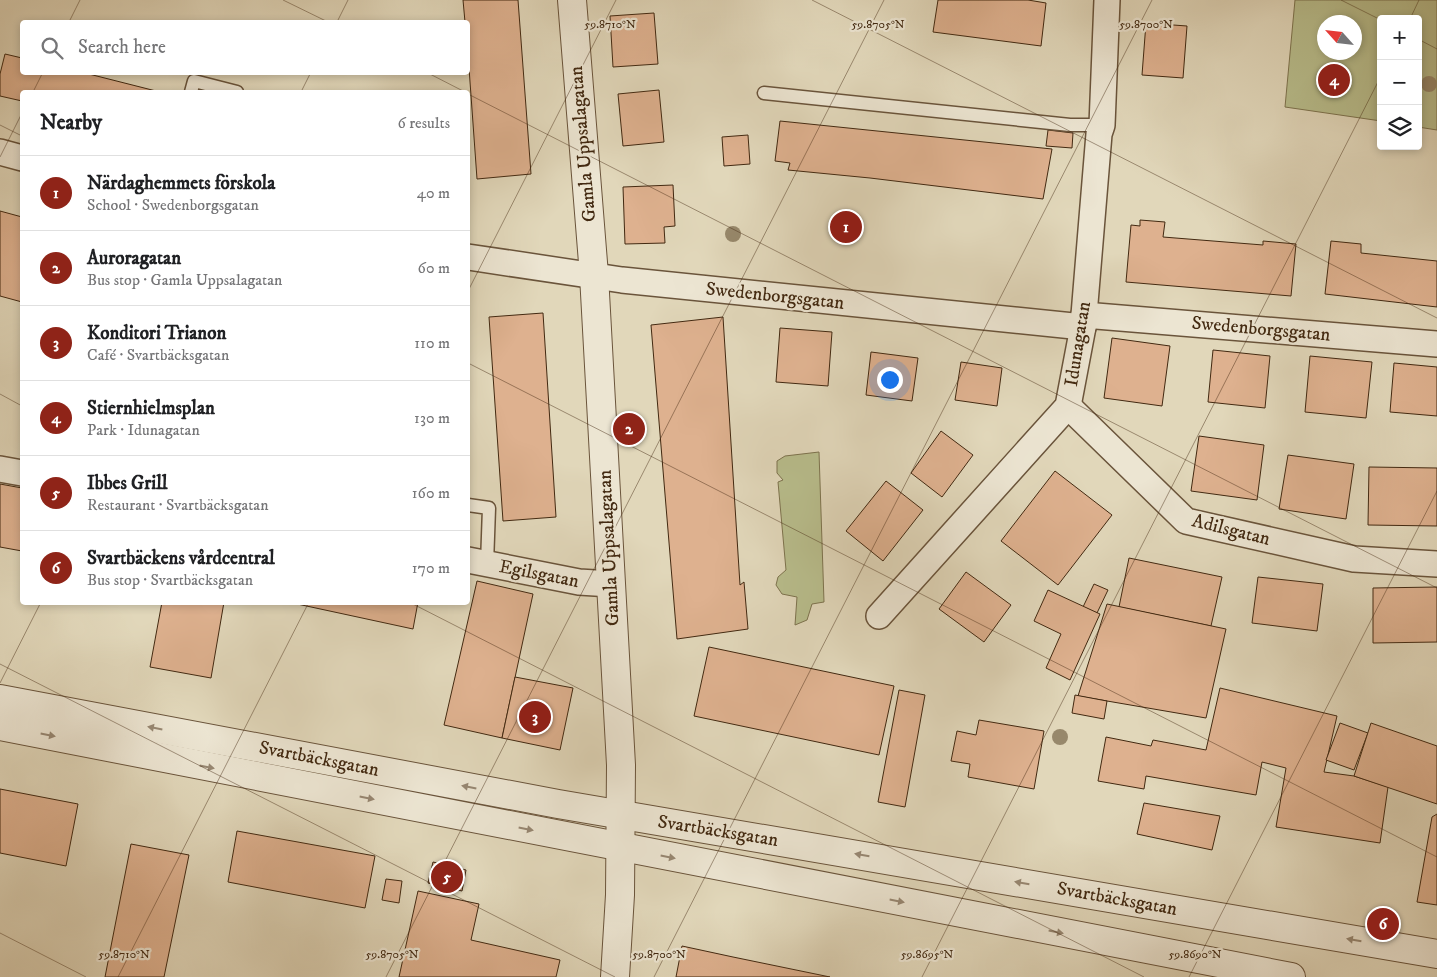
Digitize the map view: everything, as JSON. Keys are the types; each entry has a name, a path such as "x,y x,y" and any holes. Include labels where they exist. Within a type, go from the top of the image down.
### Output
{"street":[{"name":"Gamla Uppsalagatan","path":"572,0 594,275 621,765 621,848 615,977"},
{"name":"Idunagatan","path":"879,616 1068,406 1084,321 1099,134 1102,125 1107,0"},
{"path":"0,152 20,157"},
{"name":"Swedenborgsgatan","path":"470,256 622,280 1084,321 1437,344"},
{"name":"Adilsgatan","path":"1068,406 1186,521 1354,560 1437,564"},
{"path":"0,469 20,473"},
{"name":"Egilsgatan","path":"477,562 580,582 611,584"},
{"name":"Svartbäcksgatan","path":"0,699 621,815 1437,954"},
{"name":"Svartbäcksgatan","path":"0,726 1291,977"}],"lane":[{"path":"192,90 194,81 229,90"},
{"path":"764,93 1070,125 1102,125"},
{"path":"470,505 489,508 477,562"}],"green space":[{"path":"1295,0 1437,0 1437,130 1422,128 1422,15 1377,15 1377,120 1285,107"},
{"path":"819,452 824,602 812,604 807,620 795,625 797,597 782,594 776,585 778,577 786,570 778,482 783,480 777,473 777,461 785,456"}],"building":[{"path":"463,0 518,0 531,174 477,179 470,75 470,20 465,20"},
{"path":"938,0 1028,0 1046,3 1041,46 933,32"},
{"path":"654,13 658,64 613,67 610,16"},
{"path":"1146,23 1187,26 1183,78 1142,75"},
{"path":"5,54 20,58 20,75 93,75 152,90 20,90 20,101 0,96 0,74"},
{"path":"659,90 664,142 623,146 618,94"},
{"path":"780,121 1052,149 1043,199 788,170 790,163 775,161"},
{"path":"1048,130 1073,133 1072,148 1046,146"},
{"path":"748,135 750,164 724,166 722,137"},
{"path":"673,185 675,226 664,227 665,243 625,244 623,187"},
{"path":"0,211 20,216 20,301 0,296"},
{"path":"1140,220 1165,222 1163,237 1263,245 1263,241 1296,244 1291,296 1126,282 1131,225 1140,226"},
{"path":"1331,241 1361,244 1361,253 1437,261 1437,307 1325,294"},
{"path":"543,313 556,517 503,521 489,317"},
{"path":"723,317 740,585 744,582 748,629 677,639 651,325"},
{"path":"780,328 832,332 828,386 776,382"},
{"path":"1112,338 1170,346 1162,406 1104,398"},
{"path":"1213,350 1270,356 1265,408 1208,402"},
{"path":"871,352 918,358 912,401 866,395"},
{"path":"1310,356 1372,362 1366,418 1305,412"},
{"path":"961,362 1002,368 997,406 955,400"},
{"path":"1394,363 1437,367 1437,416 1390,412"},
{"path":"941,431 973,455 942,497 911,473"},
{"path":"1199,436 1264,445 1257,500 1191,491"},
{"path":"1288,455 1354,464 1346,519 1279,509"},
{"path":"1369,467 1437,468 1437,526 1368,525"},
{"path":"1055,471 1112,515 1058,585 1001,541"},
{"path":"886,481 923,510 883,561 846,531"},
{"path":"0,484 20,488 20,551 0,547"},
{"path":"1129,558 1222,577 1211,626 1119,607"},
{"path":"966,572 1011,605 984,642 939,609"},
{"path":"1258,577 1323,584 1317,631 1252,623"},
{"path":"477,581 533,594 502,738 444,725"},
{"path":"1094,584 1108,590 1097,613 1083,607"},
{"path":"1437,587 1437,642 1373,643 1373,588"},
{"path":"1048,590 1100,614 1070,680 1046,668 1061,634 1034,621"},
{"path":"1107,604 1226,629 1206,718 1078,696"},
{"path":"161,605 223,605 211,678 150,667"},
{"path":"302,605 417,605 413,629"},
{"path":"709,647 894,686 879,755 694,716"},
{"path":"515,677 573,688 560,750 502,738"},
{"path":"1220,688 1337,716 1324,772 1354,776 1388,787 1380,843 1276,827 1286,768 1262,762 1256,795 1146,776 1144,789 1098,781 1106,737 1151,746 1153,740 1206,750"},
{"path":"899,690 925,695 905,807 878,802"},
{"path":"1075,695 1107,701 1104,719 1072,713"},
{"path":"979,720 1044,731 1034,789 968,777 970,764 951,761 957,731 976,735"},
{"path":"1340,723 1368,733 1354,770 1326,760"},
{"path":"1371,723 1437,746 1437,804 1354,776"},
{"path":"0,789 78,804 66,866 0,853"},
{"path":"1144,803 1220,816 1212,850 1137,834"},
{"path":"1437,814 1437,905 1417,902 1432,817"},
{"path":"237,831 375,856 365,908 228,882"},
{"path":"131,844 189,855 164,977 105,977"},
{"path":"433,862 466,870 462,891 428,883"},
{"path":"386,879 402,881 399,903 382,900"},
{"path":"418,891 479,904 471,940 560,960 556,977 399,977"},
{"path":"682,946 733,957 830,977 676,977"}],"place":[{"name":"Stiernhielmsplan","path":"1334,80"},
{"name":"Närdaghemmets förskola","path":"846,227"},
{"name":"Auroragatan","path":"629,429"},
{"name":"Konditori Trianon","path":"535,717"},
{"name":"Ibbes Grill","path":"447,877"},
{"name":"Svartbäckens vårdcentral","path":"1383,924"}]}
